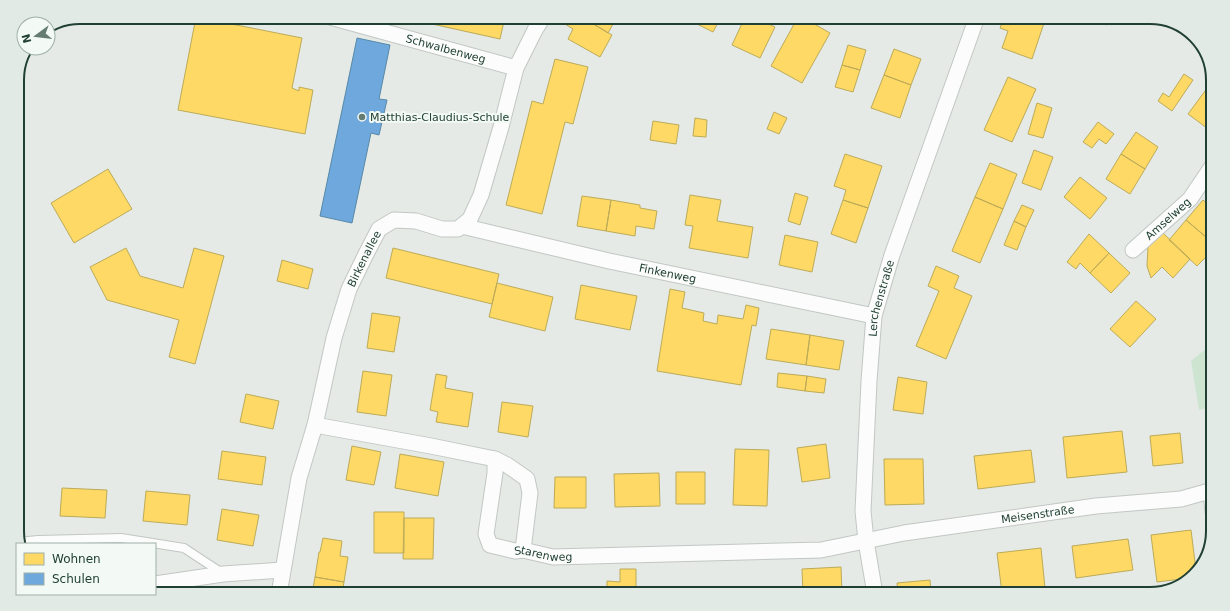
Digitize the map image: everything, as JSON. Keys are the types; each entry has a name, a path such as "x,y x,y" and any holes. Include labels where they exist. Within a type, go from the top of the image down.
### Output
{"street":[{"name":"Schwalbenweg","path":"356,24 516,68"},
{"path":"462,226 470,219 481,195 501,127 516,68 539,24"},
{"name":"Lerchenstraße","path":"874,587 866,541 863,511 869,381 874,316 892,255 974,24"},
{"name":"Amselweg","path":"1133,250 1190,199 1206,175"},
{"name":"Birkenallee","path":"280,587 299,478 315,425 334,338 349,289 379,229 394,220 416,221 442,229 458,229 462,226"},
{"name":"Finkenweg","path":"462,226 609,261 874,316"},
{"path":"315,425 431,446 507,464 528,479 530,493 523,550"},
{"name":"Starenweg","path":"495,460 495,473 486,534 490,545 515,551 523,550 553,557 584,557 821,550 866,541"},
{"name":"Meisenstraße","path":"866,541 904,533 1096,506 1181,499 1206,493"},
{"path":"156,584 223,574 282,570"}],"lane":[{"path":"25,541 121,538 152,543"},
{"path":"156,544 184,548 223,574"}],"green space":[{"path":"1206,349 1206,408 1199,410 1191,361"}],"building: Wohnen":[{"path":"195,24 231,24 302,38 292,88 299,91 299,87 313,90 305,134 178,110"},
{"path":"432,24 503,24 500,39"},
{"path":"565,24 594,24 612,35 600,57 568,39 573,29"},
{"path":"593,24 613,24 608,33"},
{"path":"697,24 717,24 713,32"},
{"path":"742,24 769,24 775,27 760,58 732,45"},
{"path":"794,24 814,24 830,33 802,83 771,66"},
{"path":"1001,24 1044,24 1032,59 1002,48 1008,31 1000,28"},
{"path":"848,45 866,50 860,70 842,65"},
{"path":"894,49 921,59 911,85 884,75"},
{"path":"555,59 588,67 573,124 565,122 542,214 506,205 532,101 543,104"},
{"path":"842,65 860,70 853,92 835,87"},
{"path":"1184,74 1193,80 1172,111 1158,101 1163,93 1169,97"},
{"path":"884,75 911,85 900,118 871,108"},
{"path":"1008,77 1036,89 1012,142 984,130"},
{"path":"1205,91 1206,92 1206,127 1188,114"},
{"path":"1037,103 1052,108 1043,138 1028,134"},
{"path":"774,112 787,118 779,134 767,129"},
{"path":"695,118 707,120 706,137 693,136"},
{"path":"653,121 679,125 676,144 650,140"},
{"path":"1098,122 1114,134 1106,144 1099,139 1092,148 1083,142"},
{"path":"1136,132 1158,147 1145,169 1121,154"},
{"path":"1034,150 1053,157 1041,190 1022,183"},
{"path":"845,154 882,166 868,208 843,200 846,190 834,186"},
{"path":"1121,154 1145,169 1130,194 1106,179"},
{"path":"990,163 1017,174 1003,209 975,197"},
{"path":"108,169 132,209 74,243 51,203"},
{"path":"1080,177 1107,198 1090,219 1064,197"},
{"path":"795,193 808,197 800,225 788,221"},
{"path":"690,195 721,200 717,221 753,227 748,258 689,248 693,226 685,225"},
{"path":"582,196 611,200 606,231 577,226"},
{"path":"975,197 1003,209 980,263 952,251"},
{"path":"611,200 640,205 640,208 657,211 654,229 636,226 635,236 606,231"},
{"path":"843,200 868,208 856,243 831,234"},
{"path":"1203,200 1206,203 1206,237 1186,220"},
{"path":"1022,205 1034,210 1026,227 1014,221"},
{"path":"1186,220 1206,237 1206,259 1205,258 1197,266 1169,240"},
{"path":"1014,221 1026,227 1017,250 1004,245"},
{"path":"1162,232 1190,259 1173,278 1162,267 1151,278 1147,266 1148,247"},
{"path":"1089,234 1109,253 1090,273 1080,263 1076,269 1067,262"},
{"path":"785,235 818,242 812,272 779,265"},
{"path":"126,248 140,276 183,288 194,248 224,256 195,364 169,357 179,320 107,300 90,267"},
{"path":"393,248 499,274 492,304 386,278"},
{"path":"1109,253 1130,273 1111,293 1090,273"},
{"path":"282,260 313,269 308,289 277,281"},
{"path":"936,266 959,276 954,288 972,296 946,359 916,346 939,291 928,286"},
{"path":"497,283 553,297 545,331 489,317"},
{"path":"581,285 637,296 630,330 575,319"},
{"path":"670,289 685,292 682,308 704,313 703,321 717,324 718,315 743,319 746,305 759,308 756,326 752,325 741,385 657,371"},
{"path":"1136,301 1156,319 1130,347 1110,329"},
{"path":"372,313 400,317 394,352 367,348"},
{"path":"771,329 810,335 806,365 766,359"},
{"path":"810,335 844,341 839,370 806,365"},
{"path":"363,371 392,375 386,416 357,412"},
{"path":"778,373 807,376 805,391 777,387"},
{"path":"436,374 447,376 445,388 473,393 468,427 436,422 438,412 430,410"},
{"path":"807,376 826,379 824,393 805,391"},
{"path":"898,377 927,382 923,414 893,410"},
{"path":"246,394 279,401 273,429 240,422"},
{"path":"502,402 533,406 528,437 498,432"},
{"path":"1122,431 1127,472 1067,478 1063,437"},
{"path":"1180,433 1183,463 1153,466 1150,436"},
{"path":"826,444 830,478 802,482 797,448"},
{"path":"352,446 381,452 374,485 346,480"},
{"path":"735,449 769,450 767,506 733,505"},
{"path":"1031,450 1035,482 978,489 974,456"},
{"path":"222,451 266,457 262,485 218,479"},
{"path":"400,454 444,462 438,496 395,488"},
{"path":"884,459 923,459 924,504 885,505"},
{"path":"676,472 705,472 705,504 676,504"},
{"path":"659,473 660,506 615,507 614,474"},
{"path":"555,477 586,477 586,508 554,508"},
{"path":"62,488 107,490 105,518 60,516"},
{"path":"146,491 190,495 187,525 143,521"},
{"path":"222,509 259,515 253,546 217,540"},
{"path":"374,512 404,512 404,553 374,553"},
{"path":"404,518 434,518 433,559 403,559"},
{"path":"1191,530 1195,564 1178,579 1157,582 1151,535"},
{"path":"323,538 342,541 340,556 348,557 344,582 315,577"},
{"path":"1128,539 1133,570 1076,578 1072,546"},
{"path":"1041,548 1045,587 1001,587 997,553"},
{"path":"841,567 842,587 803,587 802,569"},
{"path":"620,569 636,569 636,587 607,587 607,581 620,582"},
{"path":"315,577 344,582 343,587 313,587"},
{"path":"930,580 930,587 897,587 897,583"}],"building: Schulen":[{"name":"Matthias-Claudius-Schule","path":"357,38 390,45 379,99 387,100 379,135 371,133 352,223 320,216"}],"place":[{"name":"Matthias-Claudius-Schule","path":"362,117"}]}
